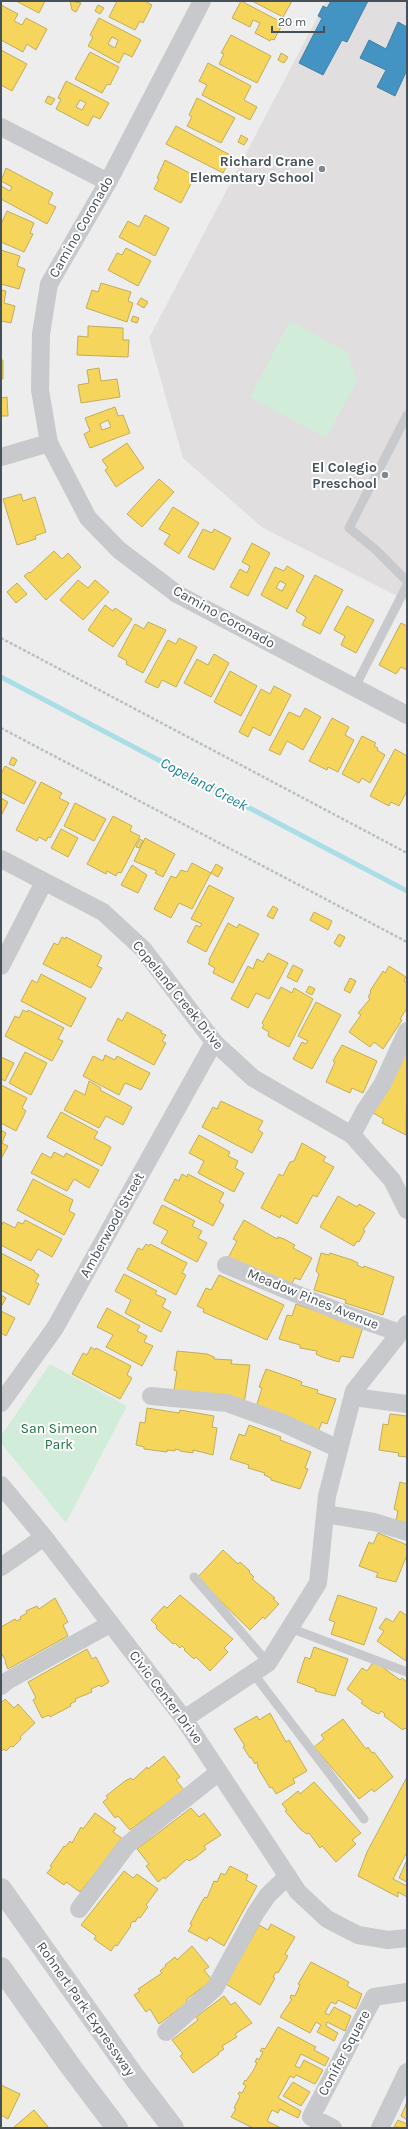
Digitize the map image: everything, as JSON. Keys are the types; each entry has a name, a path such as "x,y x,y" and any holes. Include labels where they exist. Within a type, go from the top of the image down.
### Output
{"main road":[{"name":"Rohnert Park Expressway","path":"1,1889 130,2072 173,2128"},
{"path":"1,1968 70,2067 117,2128"}],"street":[{"name":"Camino Coronado","path":"202,1 108,182 48,284 42,334 40,390 49,443 88,518 119,550 177,594 407,715"},
{"path":"1,127 108,182"},
{"path":"1,457 49,443"},
{"name":"Copeland Creek Drive","path":"1,859 103,912 143,948 214,1042 254,1078 352,1135 392,1180 407,1210"},
{"path":"1,966 44,882"},
{"path":"352,1135 365,1110 382,1085 407,1031"},
{"name":"Amberwood Street","path":"1,1403 55,1328 214,1042"},
{"name":"Meadow Pines Avenue","path":"184,1719 268,1663 318,1583 327,1496 354,1391 403,1328 345,1314 226,1264"},
{"path":"151,1396 227,1404 283,1424 339,1450"},
{"path":"353,1397 407,1404"},
{"name":"Civic Center Drive","path":"1,1485 44,1537 184,1719 298,1892 327,1919 358,1935 388,1940 407,1938"},
{"path":"325,1514 374,1522 407,1532"},
{"path":"1,1567 44,1537"},
{"path":"1,1686 7,1681 110,1624"},
{"path":"79,1909 127,1845 219,1772"},
{"path":"166,2032 215,1988 255,1914 268,1895 288,1876"},
{"name":"Conifer Square","path":"333,2128 311,2117 374,1997 407,1992"},
{"path":"380,2128 407,2072"}],"lane":[{"path":"407,415 349,528 376,550 407,581"},
{"path":"355,687 407,585"},
{"path":"194,1577 268,1663"},
{"path":"290,1628 407,1672"},
{"path":"253,1673 364,1819"}],"path":[{"path":"1,638 407,853"},
{"path":"1,728 407,942"}],"shaded area":[{"name":"Richard Crane Elementary School","path":"326,1 407,1 407,601 263,528 183,458 149,338"}],"green space":[{"path":"290,321 347,352 357,381 326,438 250,397"},
{"name":"San Simeon Park","path":"50,1364 127,1406 66,1523 1,1443 1,1436"}],"building: Homes":[{"path":"16,1 45,1 39,13"},
{"path":"70,1 81,3 76,12 72,10"},
{"path":"117,1 145,1 152,5 143,23 140,21 135,30 109,17"},
{"path":"241,1 283,23 274,40 271,39 270,41 255,33 260,23 253,20 250,27 232,18"},
{"path":"252,1 292,1 283,17"},
{"path":"1,5 18,14 14,21 22,25 26,18 47,29 36,50 27,44 23,52 1,40"},
{"path":"98,5 104,8 100,14 95,11"},
{"path":"99,18 141,40 132,57 124,53 119,63 88,46 93,37 90,35","holes":["112,37 118,40 115,48 108,44"]},
{"path":"231,35 271,56 257,83 219,64 224,54 221,53"},
{"path":"1,50 27,64 12,91 1,85"},
{"path":"90,52 119,67 110,85 107,84 102,93 75,79"},
{"path":"281,53 288,57 284,63 278,60"},
{"path":"208,63 251,86 244,100 257,107 250,120 202,95 207,85 199,81"},
{"path":"66,81 109,103 100,119 93,116 88,126 56,109 61,99 58,98","holes":["80,100 86,103 82,110 76,107"]},
{"path":"48,96 55,99 51,105 45,102"},
{"path":"197,98 235,118 221,143 187,126 192,117 189,115"},
{"path":"176,126 232,156 223,173 166,144"},
{"path":"241,135 248,139 244,145 238,142"},
{"path":"165,160 195,176 181,203 154,189"},
{"path":"6,168 53,193 48,203 56,207 47,224 1,199 1,186 10,191 12,187 1,181"},
{"path":"7,211 34,223 30,233 33,234 24,252 1,242 1,224"},
{"path":"145,215 169,228 155,256 119,237 128,221 139,227"},
{"path":"126,248 151,261 138,286 108,270 117,253 122,255"},
{"path":"1,250 20,256 17,266 25,269 19,289 1,284"},
{"path":"101,283 131,292 128,301 133,303 127,322 86,308 92,290 98,292"},
{"path":"1,290 6,291 4,303 15,306 11,323 1,321"},
{"path":"141,298 148,302 144,308 137,304"},
{"path":"133,316 139,318 137,323 131,321"},
{"path":"88,326 123,328 123,340 129,340 128,357 77,355 78,336 88,337"},
{"path":"1,360 3,360 3,379 1,379"},
{"path":"99,368 101,381 117,379 120,397 81,403 78,385 89,383 87,370"},
{"path":"7,397 8,416 1,416 1,398"},
{"path":"115,407 118,416 123,415 130,433 90,448 84,434 90,431 85,418","holes":["108,420 111,427 102,430 100,424"]},
{"path":"127,443 144,468 116,487 105,470 108,468 102,460"},
{"path":"159,479 174,492 142,527 127,514"},
{"path":"21,494 23,501 35,497 46,532 35,536 36,539 17,545 3,499"},
{"path":"173,507 199,523 179,554 164,544 170,535 159,529"},
{"path":"203,529 212,533 214,529 231,538 214,570 188,557"},
{"path":"252,543 270,553 248,596 230,587 240,569 247,573 250,566 242,562"},
{"path":"54,551 62,559 68,553 81,567 46,600 24,576 29,572 30,573"},
{"path":"287,566 304,576 287,609 261,595 275,567 284,571","holes":["280,581 286,584 282,591 276,588"]},
{"path":"315,575 343,590 320,634 302,625 306,617 296,611"},
{"path":"78,580 88,588 95,580 109,592 83,620 60,600"},
{"path":"17,583 27,594 16,603 7,592"},
{"path":"105,605 113,611 115,608 132,619 113,647 88,630"},
{"path":"347,606 374,620 356,653 341,645 345,636 334,630"},
{"path":"148,622 166,630 143,673 126,664 127,661 118,656 135,624 144,629"},
{"path":"401,623 407,626 407,670 401,667 396,674 379,665"},
{"path":"179,638 197,647 176,687 162,680 158,688 145,682 168,640 176,644"},
{"path":"214,654 229,663 211,697 184,683 197,659 208,665"},
{"path":"230,671 257,686 241,716 214,702"},
{"path":"274,686 291,695 270,736 253,727 248,737 239,732 261,689 270,694"},
{"path":"305,708 321,717 303,750 287,741 280,755 269,750 289,712 300,717"},
{"path":"332,718 349,727 345,735 354,740 338,772 328,767 327,770 309,761"},
{"path":"362,736 376,743 374,746 378,748 377,750 385,755 370,783 362,778 359,783 342,774"},
{"path":"395,749 407,756 407,791 399,806 391,802 389,806 370,796"},
{"path":"12,757 17,760 14,766 9,764"},
{"path":"5,766 36,782 24,804 1,792 1,774"},
{"path":"41,782 62,793 59,798 69,803 50,838 48,837 46,841 39,837 37,841 16,830"},
{"path":"1,798 8,802 1,816"},
{"path":"75,803 106,819 94,841 64,826"},
{"path":"113,816 132,826 130,831 140,836 121,873 118,872 116,876 107,871 106,874 87,864"},
{"path":"61,829 78,838 68,857 51,848"},
{"path":"145,838 175,854 163,877 155,873 157,871 134,861"},
{"path":"140,839 143,841 139,848 136,847"},
{"path":"192,863 211,873 192,909 179,903 171,918 154,909 171,876 176,878 181,870 187,872"},
{"path":"216,864 223,868 218,877 211,873"},
{"path":"132,865 147,875 138,893 121,885"},
{"path":"209,885 234,898 206,952 187,942 196,925 200,927 202,924 191,919"},
{"path":"273,906 278,909 273,919 267,916"},
{"path":"314,912 332,921 328,930 310,920"},
{"path":"228,923 237,928 239,924 259,934 233,983 213,973 215,968 208,964"},
{"path":"339,934 345,937 340,947 334,943"},
{"path":"62,937 65,939 66,937 102,956 97,966 102,968 91,988 43,964 54,943 58,945"},
{"path":"268,953 288,963 269,999 256,993 248,1008 231,999 248,966 253,969 257,959 263,962"},
{"path":"293,965 303,970 297,982 287,977"},
{"path":"389,966 406,977 404,981 407,983 407,1008 400,1019 402,1020 383,1049 374,1042 370,1047 349,1032 361,1015 358,1013 370,999 368,997 371,992 370,991 383,971 385,973"},
{"path":"41,974 86,998 71,1027 21,1001 32,980 37,983"},
{"path":"350,978 356,981 350,993 344,990"},
{"path":"309,986 315,989 312,995 306,992"},
{"path":"281,987 292,993 294,988 313,999 289,1047 268,1036 269,1032 262,1028 264,1025 262,1023"},
{"path":"316,1002 341,1015 312,1069 293,1059 302,1042 306,1044 308,1041 298,1036"},
{"path":"23,1010 27,1012 28,1010 64,1028 58,1039 63,1041 52,1061 5,1036 15,1016 19,1018"},
{"path":"127,1012 162,1031 161,1033 166,1035 162,1041 166,1043 154,1065 107,1040 118,1018 122,1021"},
{"path":"342,1045 377,1061 363,1093 352,1088 350,1093 326,1082 335,1062 333,1061"},
{"path":"25,1052 47,1063 31,1095 9,1083"},
{"path":"405,1053 407,1054 406,1135 382,1123 384,1119 373,1113"},
{"path":"105,1055 115,1060 117,1056 150,1073 141,1090 125,1083 119,1095 83,1076 93,1056 103,1061"},
{"path":"1,1057 14,1063 5,1081 1,1079"},
{"path":"89,1081 101,1088 100,1090 132,1107 123,1125 106,1116 99,1128 64,1110 75,1090 85,1095"},
{"path":"1,1085 27,1098 22,1108 26,1111 16,1131 1,1123"},
{"path":"221,1101 263,1121 258,1130 263,1133 252,1153 202,1127 213,1107 217,1109"},
{"path":"61,1112 98,1132 94,1138 111,1147 102,1166 47,1137"},
{"path":"1,1130 6,1133 2,1143 8,1146 1,1159"},
{"path":"199,1135 230,1152 228,1156 238,1161 235,1168 244,1173 234,1192 198,1173 204,1161 189,1153"},
{"path":"302,1143 326,1157 323,1161 334,1167 317,1197 313,1195 297,1224 281,1215 280,1218 261,1208 279,1174 283,1176 290,1162 294,1161"},
{"path":"54,1152 64,1157 66,1153 99,1170 89,1188 74,1179 67,1191 31,1173 42,1153 51,1158"},
{"path":"182,1174 187,1177 188,1174 224,1193 219,1202 224,1205 213,1226 164,1200 175,1179 179,1181"},
{"path":"33,1179 73,1200 69,1211 75,1214 64,1235 17,1210"},
{"path":"338,1196 357,1207 359,1204 375,1213 363,1230 365,1231 359,1242 357,1241 354,1246 320,1227"},
{"path":"162,1205 195,1221 192,1226 202,1231 198,1238 207,1243 197,1262 161,1243 168,1231 153,1223"},
{"path":"25,1220 62,1239 52,1257 38,1249 31,1261 1,1245 1,1227 3,1222 15,1228 18,1222 23,1224"},
{"path":"244,1220 277,1239 278,1237 284,1239 295,1245 293,1248 312,1258 300,1280 295,1278 289,1288 228,1258 237,1241 233,1239"},
{"path":"146,1244 149,1246 150,1244 187,1263 182,1273 186,1275 176,1295 127,1269 138,1248 142,1250"},
{"path":"1,1253 35,1271 34,1272 39,1275 35,1282 39,1284 29,1305 1,1290"},
{"path":"321,1253 329,1255 330,1253 352,1260 363,1268 364,1266 394,1277 383,1315 345,1303 346,1300 314,1290 319,1274 316,1271"},
{"path":"124,1274 157,1291 155,1294 166,1299 162,1307 171,1312 161,1332 125,1313 131,1300 115,1291"},
{"path":"219,1275 284,1305 267,1340 203,1312 204,1309 197,1306 206,1288 211,1290"},
{"path":"1,1295 6,1298 1,1307"},
{"path":"296,1304 363,1327 353,1358 341,1356 339,1362 316,1354 317,1351 300,1348 300,1345 279,1339 287,1315 292,1316"},
{"path":"107,1308 140,1326 137,1331 147,1336 144,1342 153,1346 142,1366 106,1347 113,1335 97,1327"},
{"path":"1,1311 15,1318 6,1336 1,1333"},
{"path":"91,1347 95,1350 96,1348 131,1366 127,1375 132,1378 120,1399 72,1374 83,1353 87,1355"},
{"path":"177,1351 207,1354 214,1357 214,1359 232,1360 231,1364 250,1365 244,1404 174,1390 177,1371 174,1370"},
{"path":"266,1369 302,1382 301,1385 318,1390 317,1393 336,1399 327,1424 322,1422 317,1434 256,1407 262,1388 259,1387"},
{"path":"147,1408 179,1413 180,1410 214,1416 212,1427 217,1428 213,1455 193,1450 193,1453 175,1449 175,1451 167,1450 167,1452 144,1449 144,1447 136,1445 140,1422 145,1423"},
{"path":"390,1414 407,1416 407,1457 398,1456 399,1453 379,1450 383,1424 388,1425"},
{"path":"249,1425 281,1437 280,1440 311,1452 305,1468 308,1469 300,1489 271,1480 271,1478 264,1475 265,1473 248,1468 249,1465 230,1459 239,1434 245,1436"},
{"path":"400,1482 407,1484 407,1523 396,1520 398,1511 394,1509"},
{"path":"378,1533 407,1545 407,1555 396,1582 376,1577 378,1573 359,1566 369,1542 373,1544"},
{"path":"223,1550 238,1564 240,1562 250,1571 249,1572 254,1577 252,1579 275,1598 273,1599 279,1604 265,1619 263,1617 250,1630 197,1578"},
{"path":"180,1595 233,1639 224,1648 228,1652 210,1671 196,1657 194,1659 184,1650 185,1649 182,1646 180,1648 175,1643 173,1644 156,1628 157,1626 151,1620 164,1606 167,1608"},
{"path":"338,1595 377,1608 364,1645 331,1634 335,1622 329,1620"},
{"path":"55,1598 68,1622 63,1625 68,1636 8,1669 5,1662 6,1661 1,1653 1,1627 15,1619 16,1621 21,1619 20,1617 27,1613 26,1611 37,1606 39,1609"},
{"path":"400,1611 407,1616 406,1661 377,1641 384,1631 379,1628 386,1618 393,1622"},
{"path":"314,1647 348,1659 335,1696 315,1691 316,1689 297,1682 305,1657 310,1659"},
{"path":"87,1649 92,1659 96,1657 109,1682 101,1687 100,1685 91,1689 92,1692 75,1699 76,1701 70,1704 71,1706 50,1717 49,1715 42,1718 33,1700 36,1698 28,1682"},
{"path":"374,1661 400,1680 402,1678 407,1682 407,1730 405,1728 403,1730 384,1716 385,1714 381,1711 379,1714 372,1711 361,1703 363,1701 347,1689 362,1668 367,1671"},
{"path":"5,1699 14,1708 18,1704 35,1723 20,1737 21,1739 13,1747 11,1746 6,1751 4,1749 1,1752 1,1703"},
{"path":"270,1713 286,1742 289,1740 307,1771 293,1779 295,1783 276,1794 272,1787 270,1788 258,1768 257,1762 255,1764 251,1757 250,1758 243,1747 245,1746 234,1729 257,1716 259,1720"},
{"path":"343,1719 366,1749 368,1747 372,1753 374,1752 393,1777 374,1792 372,1789 359,1799 314,1747 324,1739 321,1735"},
{"path":"164,1756 180,1777 176,1780 184,1790 130,1830 118,1816 115,1818 103,1802 108,1798 106,1796 125,1781 131,1778 133,1780 147,1767 148,1769"},
{"path":"407,1777 407,1852 393,1879 407,1886 407,1897 398,1892 398,1897 358,1876 367,1852"},
{"path":"314,1782 361,1833 352,1840 356,1844 336,1862 322,1846 320,1848 309,1833 307,1834 301,1830 285,1811 287,1810 282,1804 298,1791 300,1794"},
{"path":"191,1808 199,1817 204,1813 221,1835 204,1846 206,1849 196,1857 189,1861 187,1859 165,1879 164,1877 158,1882 146,1866 149,1864 137,1849"},
{"path":"95,1813 116,1828 113,1832 123,1839 80,1892 66,1882 64,1885 47,1873 64,1846 65,1847 70,1841 72,1843 81,1827 83,1829"},
{"path":"407,1862 407,1882 399,1878"},
{"path":"230,1866 248,1875 246,1880 257,1886 224,1946 209,1937 207,1941 188,1931 201,1903 205,1897 207,1898 214,1881 217,1882 221,1873 225,1875"},
{"path":"124,1871 133,1878 137,1874 158,1889 146,1905 148,1907 140,1918 138,1917 135,1922 133,1921 117,1946 115,1945 111,1951 94,1939 96,1936 81,1925"},
{"path":"271,1924 295,1937 285,1954 288,1956 278,1973 276,1972 273,1977 275,1978 260,2005 226,1984 259,1925 268,1930"},
{"path":"192,1946 209,1967 204,1970 212,1980 186,2000 188,2002 159,2024 150,2009 146,2012 134,1995 140,1991 138,1989 162,1973 160,1971 166,1966 165,1965 175,1957 177,1960"},
{"path":"311,1962 349,1982 347,1986 362,1994 356,2009 338,2000 336,2004 331,2002 325,2013 329,2015 334,2007 351,2016 345,2031 327,2022 326,2026 338,2033 334,2041 317,2032 321,2025 316,2022 310,2033 280,2017 292,1999 290,1998 291,1995 295,1996 300,1985 298,1984"},
{"path":"224,1996 231,2005 235,2002 252,2023 235,2034 237,2037 222,2046 224,2049 218,2053 219,2054 193,2073 180,2056 183,2054 172,2040 198,2020 196,2017"},
{"path":"278,2027 316,2047 314,2050 329,2058 325,2066 301,2054 295,2066 300,2068 304,2060 323,2070 315,2084 296,2075 294,2078 290,2076 278,2098 301,2111 298,2118 280,2109 278,2113 272,2110 267,2121 281,2128 253,2128 231,2117 236,2109 234,2108 240,2096 238,2094 239,2092 242,2093 246,2086 243,2084 245,2080 246,2081 253,2071 257,2063 255,2062 257,2058 259,2060 263,2052 260,2051 262,2048 265,2049"},
{"path":"293,2082 310,2092 301,2106 283,2096"},
{"path":"1,2085 20,2094 8,2119 1,2115"},
{"path":"407,2102 407,2120 401,2116"},
{"path":"34,2110 49,2128 13,2128"},
{"path":"398,2120 407,2124 407,2128 394,2127"}],"building: Schools":[{"path":"331,1 368,1 347,42 342,40 323,75 299,63 322,18 318,16 323,6 327,8"},
{"path":"398,22 407,27 407,70 395,96 377,87 386,70 360,58 369,40 386,49"}],"waterway":[{"name":"Copeland Creek","path":"1,677 407,891"}],"place":[{"name":"Richard Crane Elementary School","path":"322,169"},
{"name":"El Colegio Preschool","path":"385,475"}]}
